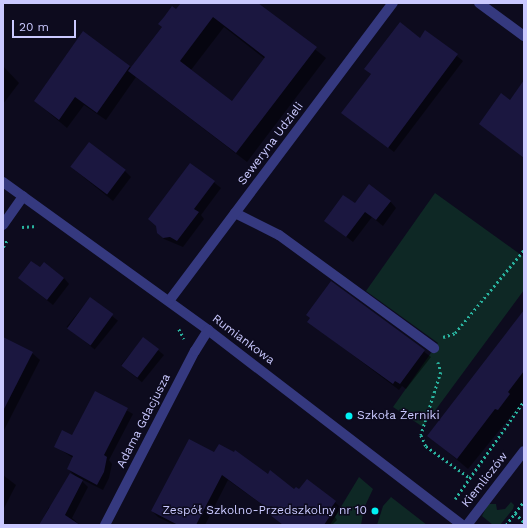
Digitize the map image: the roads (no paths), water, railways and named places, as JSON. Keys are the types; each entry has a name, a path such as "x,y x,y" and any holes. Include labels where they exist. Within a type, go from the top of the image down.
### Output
{"street":[{"name":"Seweryna Udzieli","path":"170,301 393,3"},
{"path":"479,3 524,36"},
{"name":"Rumiankowa","path":"3,182 170,301 462,525"},
{"path":"3,225 23,196"},
{"path":"236,213 278,235 434,348"},
{"name":"Adama Gdacjusza","path":"105,525 195,350 208,330"},
{"name":"Kiemliczów","path":"467,525 524,451"}],"place":[{"name":"Szkoła Żerniki","path":"349,416"},
{"name":"Zespół Szkolno-Przedszkolny nr 10","path":"375,511"}]}
